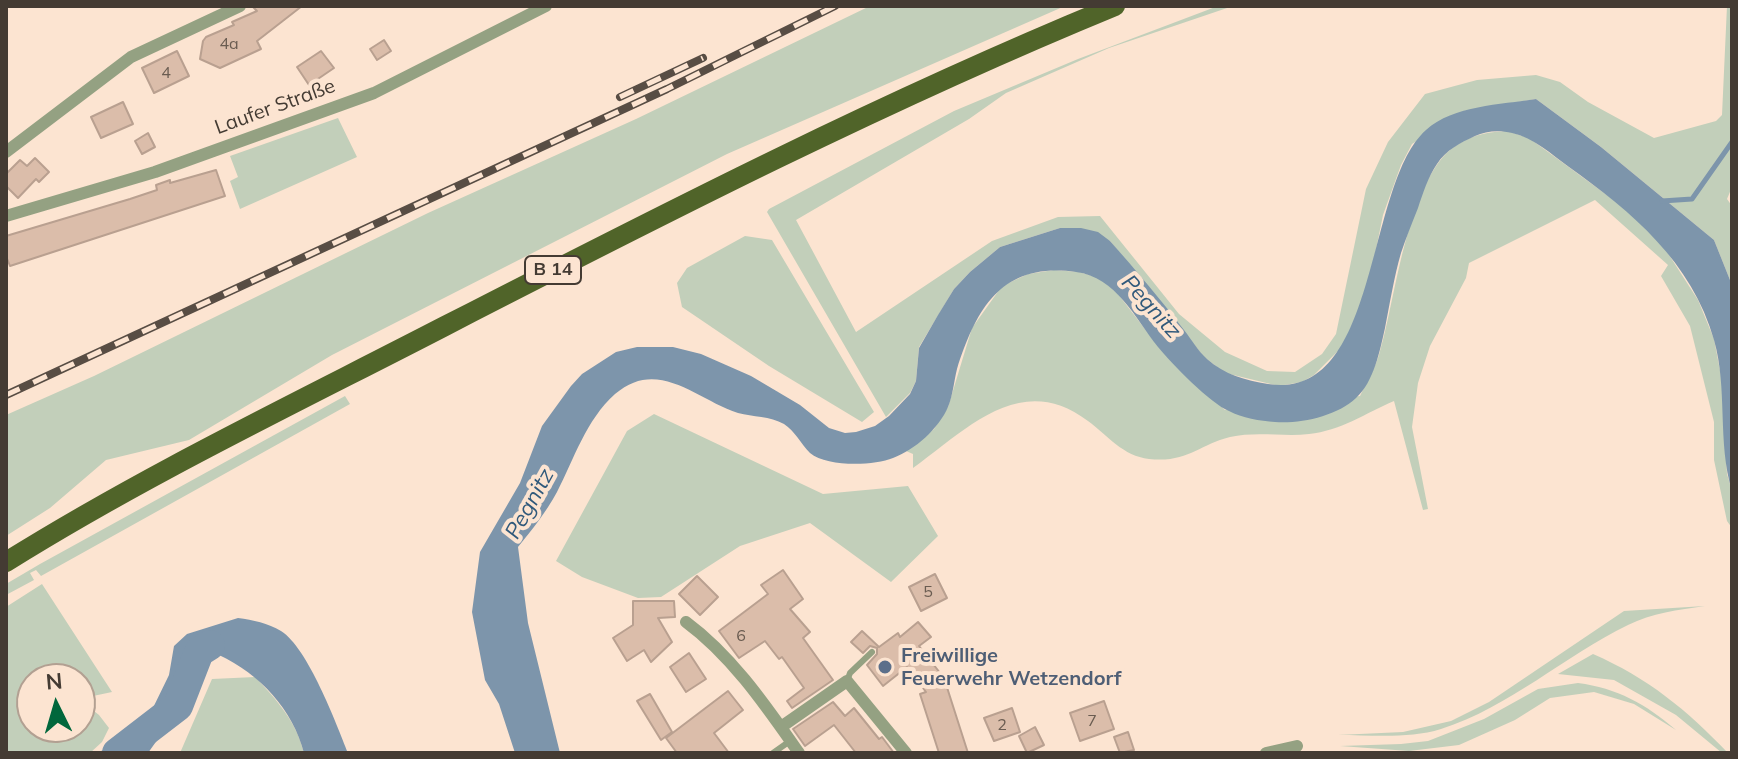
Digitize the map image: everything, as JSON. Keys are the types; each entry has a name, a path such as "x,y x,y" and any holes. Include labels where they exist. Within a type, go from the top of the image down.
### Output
{"main road":[{"name":"B 14","path":"6,562 176,464 657,217 959,74 1115,6"}],"street":[{"path":"6,152 131,57 240,6"},
{"name":"Laufer Straße","path":"6,216 155,172 374,93 546,6"},
{"path":"686,622 711,640 799,753"},
{"path":"781,727 847,681 906,753"},
{"path":"1266,753 1297,746"}],"lane":[{"path":"847,681 850,673 872,652"},
{"path":"773,753 790,741"}],"green space":[{"path":"870,6 1065,6 727,154 332,355 189,440 106,460 50,508 6,536 6,415 94,376 428,213 636,119"},
{"path":"1218,6 1233,6 1109,48 1006,93 969,119 796,220 856,332 992,241 1058,217 1100,216 1179,314 1225,352 1267,371 1295,372 1322,354 1336,334 1366,189 1388,142 1425,94 1477,80 1536,75 1560,82 1588,102 1654,138 1716,121 1722,115 1727,6 1732,6 1732,187 1727,199 1732,206 1732,285 1714,240 1601,147 1536,99 1464,111 1412,144 1383,215 1370,279 1356,317 1341,348 1314,375 1302,382 1279,386 1225,373 1204,357 1110,241 1060,228 1000,247 954,289 919,347 916,381 910,393 886,417 767,212 769,209 954,111 1078,59"},
{"path":"338,118 357,157 240,209 230,181 238,177 230,156"},
{"path":"1507,131 1529,138 1630,212 1662,244 1698,300 1714,339 1722,381 1727,474 1732,491 1732,528 1727,521 1714,460 1714,422 1690,326 1661,276 1668,265 1595,200 1469,263 1466,278 1430,346 1418,383 1412,427 1428,509 1423,510 1394,401 1320,432 1240,435 1219,440 1183,456 1162,460 1131,454 1088,421 1063,407 1040,401 1017,403 974,423 913,468 913,454 906,451 934,429 948,407 972,328 1002,286 1028,274 1054,270 1100,278 1118,294 1161,350 1225,410 1360,396 1378,357 1406,238 1428,180 1442,158 1460,143 1471,137"},
{"path":"745,236 772,240 874,412 862,422 769,366 682,307 677,283 687,268"},
{"path":"345,396 350,404 41,576 36,570 30,573 34,580 6,595 6,584 40,564"},
{"path":"654,414 823,494 908,486 938,536 891,582 810,523 740,546 661,597 638,598 582,577 556,561 627,431"},
{"path":"42,584 93,663 16,663 16,743 96,743 96,713 109,728 102,742 90,753 6,753 6,607"},
{"path":"1705,606 1656,615 1628,625 1581,651 1514,695 1441,729 1403,735 1338,735 1403,732 1451,721 1489,702 1624,611"},
{"path":"1593,654 1666,696 1728,753 1722,753 1676,715 1614,680 1558,674"},
{"path":"96,667 112,692 96,695"},
{"path":"255,677 291,721 304,753 180,753 212,679"},
{"path":"1578,683 1606,689 1630,699 1654,712 1676,730 1634,704 1594,692 1550,698 1515,720 1459,745 1409,751 1340,746 1428,741 1484,719 1538,689"}],"water":[{"path":"1536,99 1601,147 1714,240 1732,285 1732,491 1725,454 1718,359 1704,312 1691,286 1657,241 1637,221 1542,147 1512,133 1484,133 1464,141 1437,164 1401,253 1381,346 1367,383 1348,404 1318,418 1269,422 1221,407 1172,363 1113,290 1090,275 1050,271 1029,274 1011,282 996,294 974,326 944,415 918,444 884,461 850,464 818,458 779,421 738,413 662,380 646,379 615,394 596,416 553,499 518,547 528,623 560,753 515,753 499,704 485,680 472,612 480,552 520,483 542,426 582,374 616,352 637,347 673,347 701,354 751,376 800,405 829,428 845,433 856,432 875,426 910,394 916,381 919,348 954,289 970,272 1000,247 1060,228 1081,228 1098,232 1110,241 1214,365 1236,376 1268,384 1305,381 1332,360 1351,326 1391,195 1406,157 1426,130 1450,115 1464,111"},
{"path":"238,618 271,626 291,640 311,669 348,753 304,753 292,722 273,695 248,672 219,655 209,657 196,667 171,718 148,753 95,753 110,748 150,714 169,675 174,646 187,634"}],"building":[{"path":"252,6 302,6 257,41 261,49 220,68 200,59 206,37 257,11"},
{"path":"384,40 391,51 377,60 370,49"},
{"path":"177,51 189,76 154,93 142,68"},
{"path":"321,51 334,68 309,85 297,67"},
{"path":"123,102 133,124 101,138 91,117"},
{"path":"148,133 155,147 142,154 135,141"},
{"path":"35,158 49,172 39,182 36,179 18,198 6,186 6,174 20,160 27,166"},
{"path":"216,170 225,196 10,266 6,256 6,236 157,190 156,185 170,180 170,183"},
{"path":"783,570 803,599 790,609 810,632 803,638 833,680 792,708 787,701 804,688 782,657 779,659 765,641 739,658 719,631 768,594 761,585"},
{"path":"935,574 947,598 921,611 909,587"},
{"path":"697,576 718,597 700,615 679,594"},
{"path":"633,601 674,601 675,617 658,618 672,642 651,662 644,650 627,661 613,638 633,625"},
{"path":"918,622 931,637 919,646 944,678 968,753 939,753 920,694 926,692 907,667 883,686 867,665 877,654 877,648 870,646 863,653 851,642 862,631 879,647 898,633 900,637"},
{"path":"689,653 706,679 686,692 670,667"},
{"path":"728,691 743,710 714,733 729,753 677,753 666,738"},
{"path":"650,694 672,732 661,740 637,701"},
{"path":"1104,701 1114,729 1080,741 1070,713"},
{"path":"833,702 845,716 854,708 894,753 856,753 834,725 805,746 793,729"},
{"path":"1012,708 1020,732 994,741 984,718"},
{"path":"1035,727 1044,745 1027,753 1019,736"},
{"path":"1128,732 1134,750 1120,753 1114,737"}],"waterway":[{"path":"1662,201 1692,199 1732,142"},
{"name":"Pegnitz","path":"117,753 178,706 199,652 210,645"}],"railway":[{"path":"6,395 667,89 835,6"},
{"path":"620,97 703,58"}],"place":[{"name":"Freiwillige Feuerwehr Wetzendorf","path":"885,667"}]}
